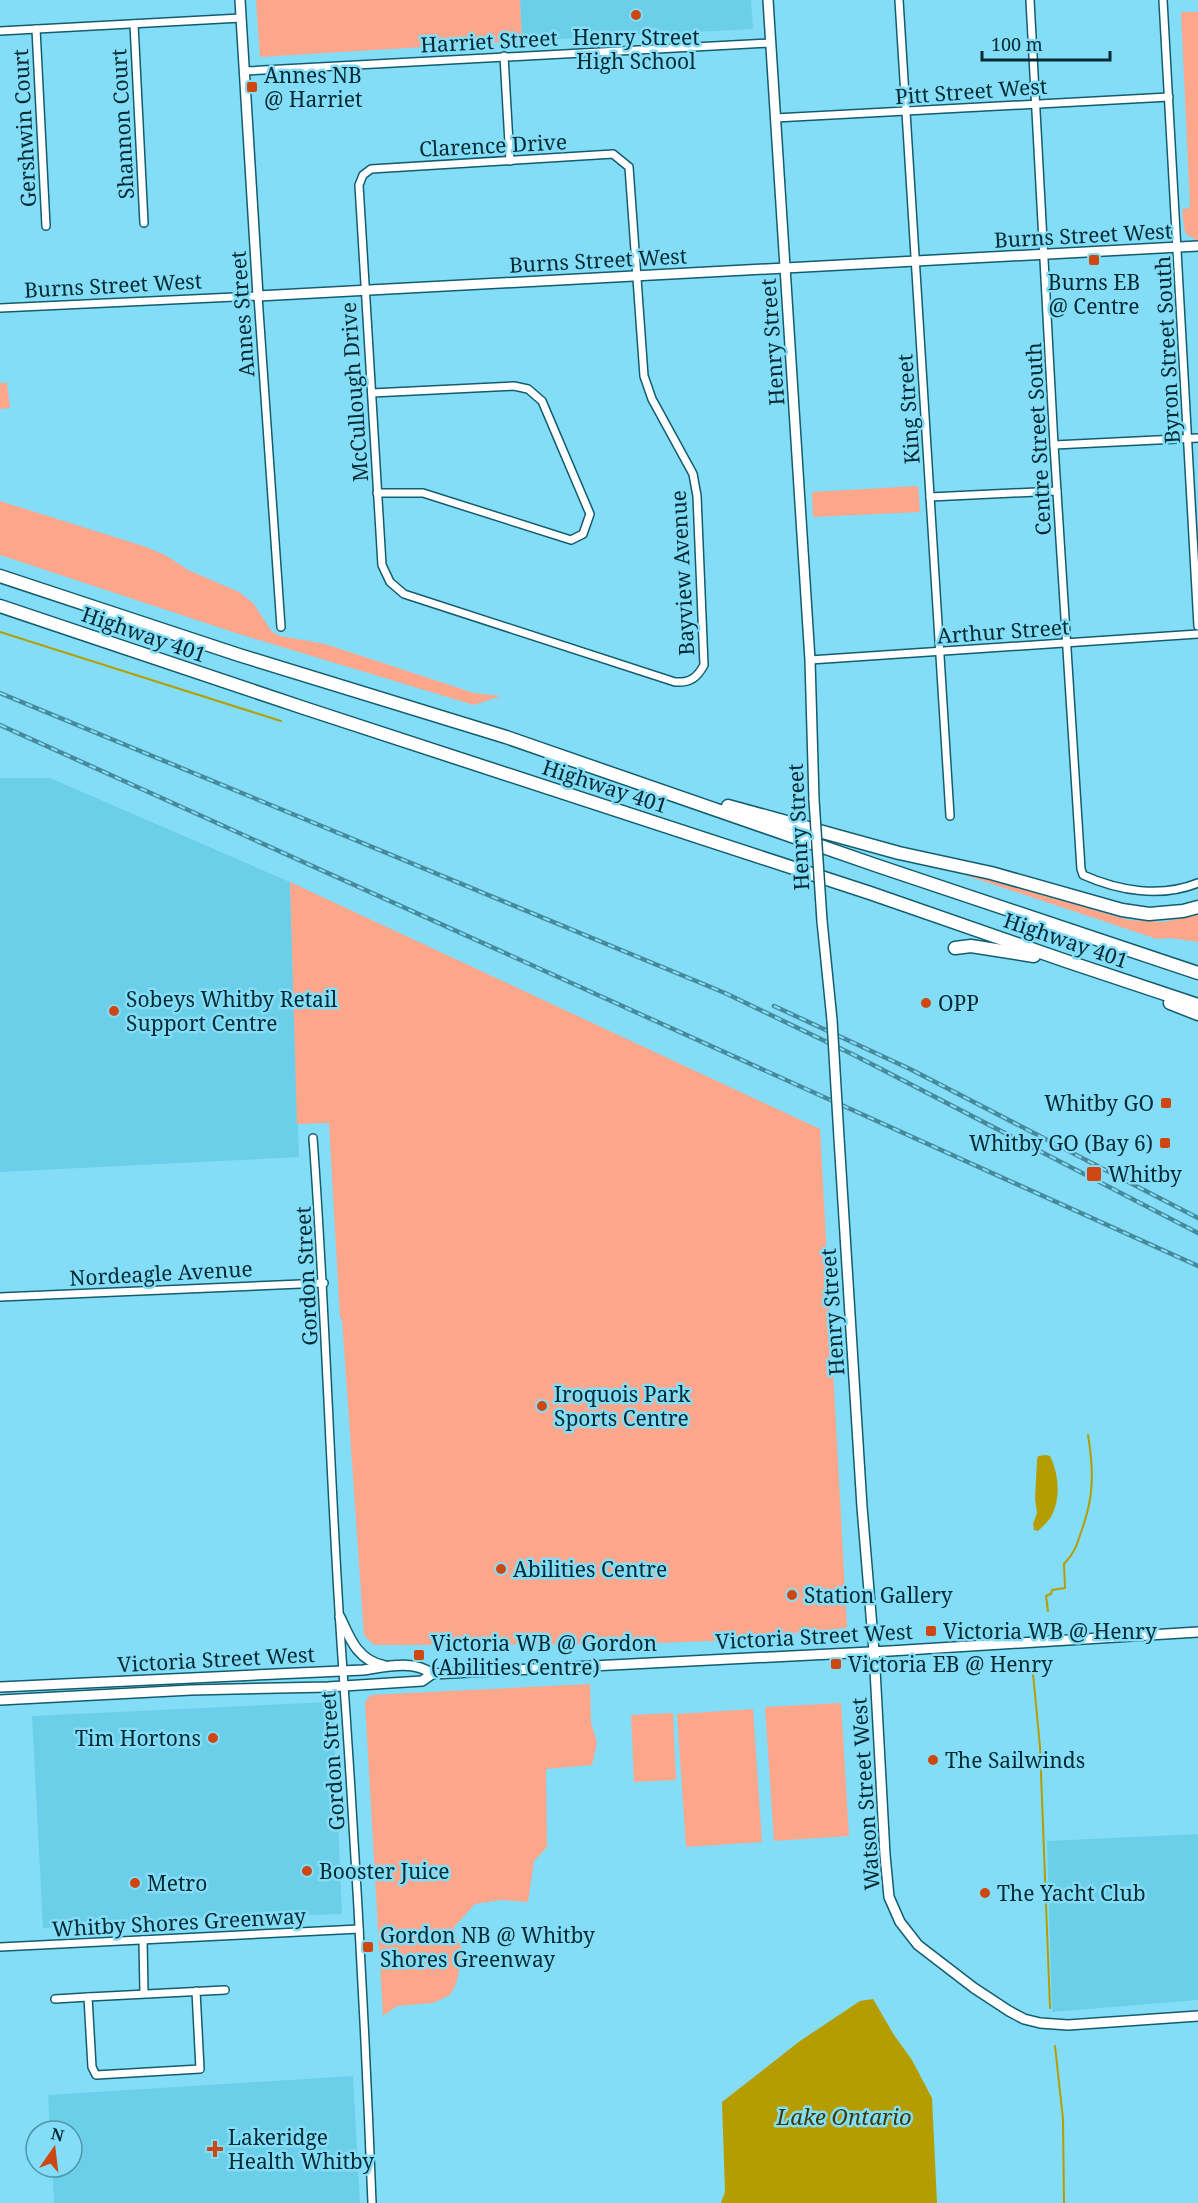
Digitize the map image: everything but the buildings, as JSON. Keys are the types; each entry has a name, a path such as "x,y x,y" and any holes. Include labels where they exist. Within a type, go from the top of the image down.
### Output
{"highway":[{"name":"Highway 401","path":"0,576 239,655 506,737 878,866 1198,972"},
{"name":"Highway 401","path":"0,606 292,705 870,893 1198,1005"},
{"path":"506,737 729,807 899,853 991,873 1122,910 1149,914 1183,911 1198,907"},
{"path":"955,948 971,946 1069,962 1198,1014"}],"main road":[{"name":"Annes Street","path":"240,0 258,296"},
{"name":"Henry Street","path":"768,0 810,660 814,800 822,921 832,1020 862,1507 874,1652"},
{"name":"Burns Street West","path":"258,296 1198,246"},
{"path":"340,1617 354,1648 376,1664 390,1667"},
{"name":"Victoria Street West","path":"0,1700 422,1681 432,1674 874,1652 1198,1632"},
{"name":"Watson Street West","path":"874,1652 889,1898 910,1937 928,1954 1009,2011 1040,2023 1068,2025 1198,2016"},
{"name":"Victoria Street West","path":"0,1687 390,1667 421,1667 432,1674"}],"street":[{"name":"King Street","path":"899,0 950,816"},
{"name":"Centre Street South","path":"1030,0 1054,445 1081,869 1083,875 1130,889 1145,891 1174,891 1198,883"},
{"name":"Byron Street South","path":"1163,0 1198,627"},
{"path":"0,31 241,18"},
{"name":"Shannon Court","path":"134,24 144,223"},
{"name":"Gershwin Court","path":"36,29 46,226"},
{"name":"Harriet Street","path":"245,71 770,43"},
{"path":"504,56 510,161"},
{"name":"Pitt Street West","path":"775,118 1169,97"},
{"name":"Clarence Drive","path":"364,290 359,185 363,175 371,169 613,154 629,167 636,276"},
{"name":"Bayview Avenue","path":"377,493 382,565 390,582 404,594 675,682 684,683 698,675 704,665 698,496 693,474 651,399 644,376 636,276"},
{"name":"McCullough Drive","path":"364,290 377,493"},
{"name":"Burns Street West","path":"0,308 258,296"},
{"name":"Annes Street","path":"258,296 280,627"},
{"path":"372,393 514,386 528,389 542,401 590,514 584,534 571,540 423,493 377,493"},
{"path":"1054,445 1198,438"},
{"path":"930,497 1057,491"},
{"name":"Arthur Street","path":"810,660 1198,634"},
{"name":"Gordon Street","path":"314,1138 324,1283 372,2203"},
{"name":"Nordeagle Avenue","path":"0,1297 324,1283"},
{"name":"Whitby Shores Greenway","path":"0,1947 359,1929"},
{"path":"143,1940 144,1993"},
{"path":"55,1999 225,1990"},
{"path":"88,1997 92,2067 96,2075 102,2075 200,2069 196,1991"}],"shaded area":[{"path":"256,0 520,0 522,41 260,57"},
{"name":"Henry Street High School","path":"520,0 751,0 753,29 522,41"},
{"path":"1181,12 1198,12 1198,240 1185,233 1182,210 1190,207"},
{"path":"0,383 7,383 10,408 0,409"},
{"path":"918,486 920,512 813,517 812,492"},
{"path":"0,501 165,555 188,570 239,592 253,603 272,632 280,636 325,644 474,693 501,696 474,705 239,634 0,555"},
{"path":"0,778 50,778 290,882 299,1157 0,1172"},
{"path":"953,871 1129,920 1162,922 1198,915 1198,942 1170,938 1157,939"},
{"path":"290,882 820,1129 847,1628 712,1641 626,1644 374,1645 364,1635 342,1319 340,1318 329,1123 297,1124"},
{"path":"590,1684 591,1722 597,1743 592,1765 546,1769 547,1847 534,1861 528,1902 501,1900 475,1904 454,1927 457,1940 464,1951 456,1984 450,1995 433,2003 397,2006 383,2016 365,1702 371,1695"},
{"path":"329,1702 333,1709 342,1914 175,1919 43,1928 32,1716"},
{"path":"841,1703 849,1836 774,1841 765,1707"},
{"path":"753,1709 762,1842 686,1847 677,1714"},
{"path":"673,1713 676,1780 634,1782 631,1715"},
{"path":"1198,1834 1198,2000 1052,2012 1047,1841"},
{"name":"Lakeridge Health Whitby","path":"353,2076 360,2203 54,2203 53,2179 84,2179 84,2119 49,2119 48,2095"}],"water":[{"path":"1038,1456 1050,1456 1058,1486 1051,1517 1038,1531 1034,1530 1033,1524 1037,1513 1035,1499 1037,1460"},
{"name":"Lake Ontario","path":"873,1999 912,2060 932,2098 937,2203 721,2203 725,2192 722,2102 800,2041 860,2001"}],"waterway":[{"path":"0,632 281,721"},
{"path":"1048,1611 1046,1596 1051,1594 1052,1590 1065,1588 1064,1564 1076,1545 1091,1496 1092,1473 1088,1435"},
{"path":"1032,1663 1040,1747 1050,2008"},
{"path":"1055,2046 1063,2119 1064,2203"}],"railway":[{"path":"0,693 725,993 854,1055 1198,1233"},
{"path":"0,725 1198,1266"},
{"path":"774,1006 910,1069 1198,1218"}],"place":[{"name":"Henry Street High School","path":"636,15"},
{"name":"Annes NB @ Harriet","path":"252,87"},
{"name":"Burns EB @ Centre","path":"1094,260"},
{"name":"OPP","path":"926,1003"},
{"name":"Sobeys Whitby Retail Support Centre","path":"114,1011"},
{"name":"Whitby GO","path":"1166,1103"},
{"name":"Whitby GO (Bay 6)","path":"1165,1143"},
{"name":"Whitby","path":"1094,1174"},
{"name":"Iroquois Park Sports Centre","path":"542,1406"},
{"name":"Abilities Centre","path":"501,1569"},
{"name":"Station Gallery","path":"792,1595"},
{"name":"Victoria WB @ Henry","path":"931,1631"},
{"name":"Victoria WB @ Gordon (Abilities Centre)","path":"419,1655"},
{"name":"Victoria EB @ Henry","path":"836,1664"},
{"name":"Tim Hortons","path":"213,1738"},
{"name":"The Sailwinds","path":"933,1760"},
{"name":"Booster Juice","path":"307,1871"},
{"name":"Metro","path":"135,1883"},
{"name":"The Yacht Club","path":"985,1893"},
{"name":"Gordon NB @ Whitby Shores Greenway","path":"368,1947"},
{"name":"Lakeridge Health Whitby","path":"215,2149"}]}
